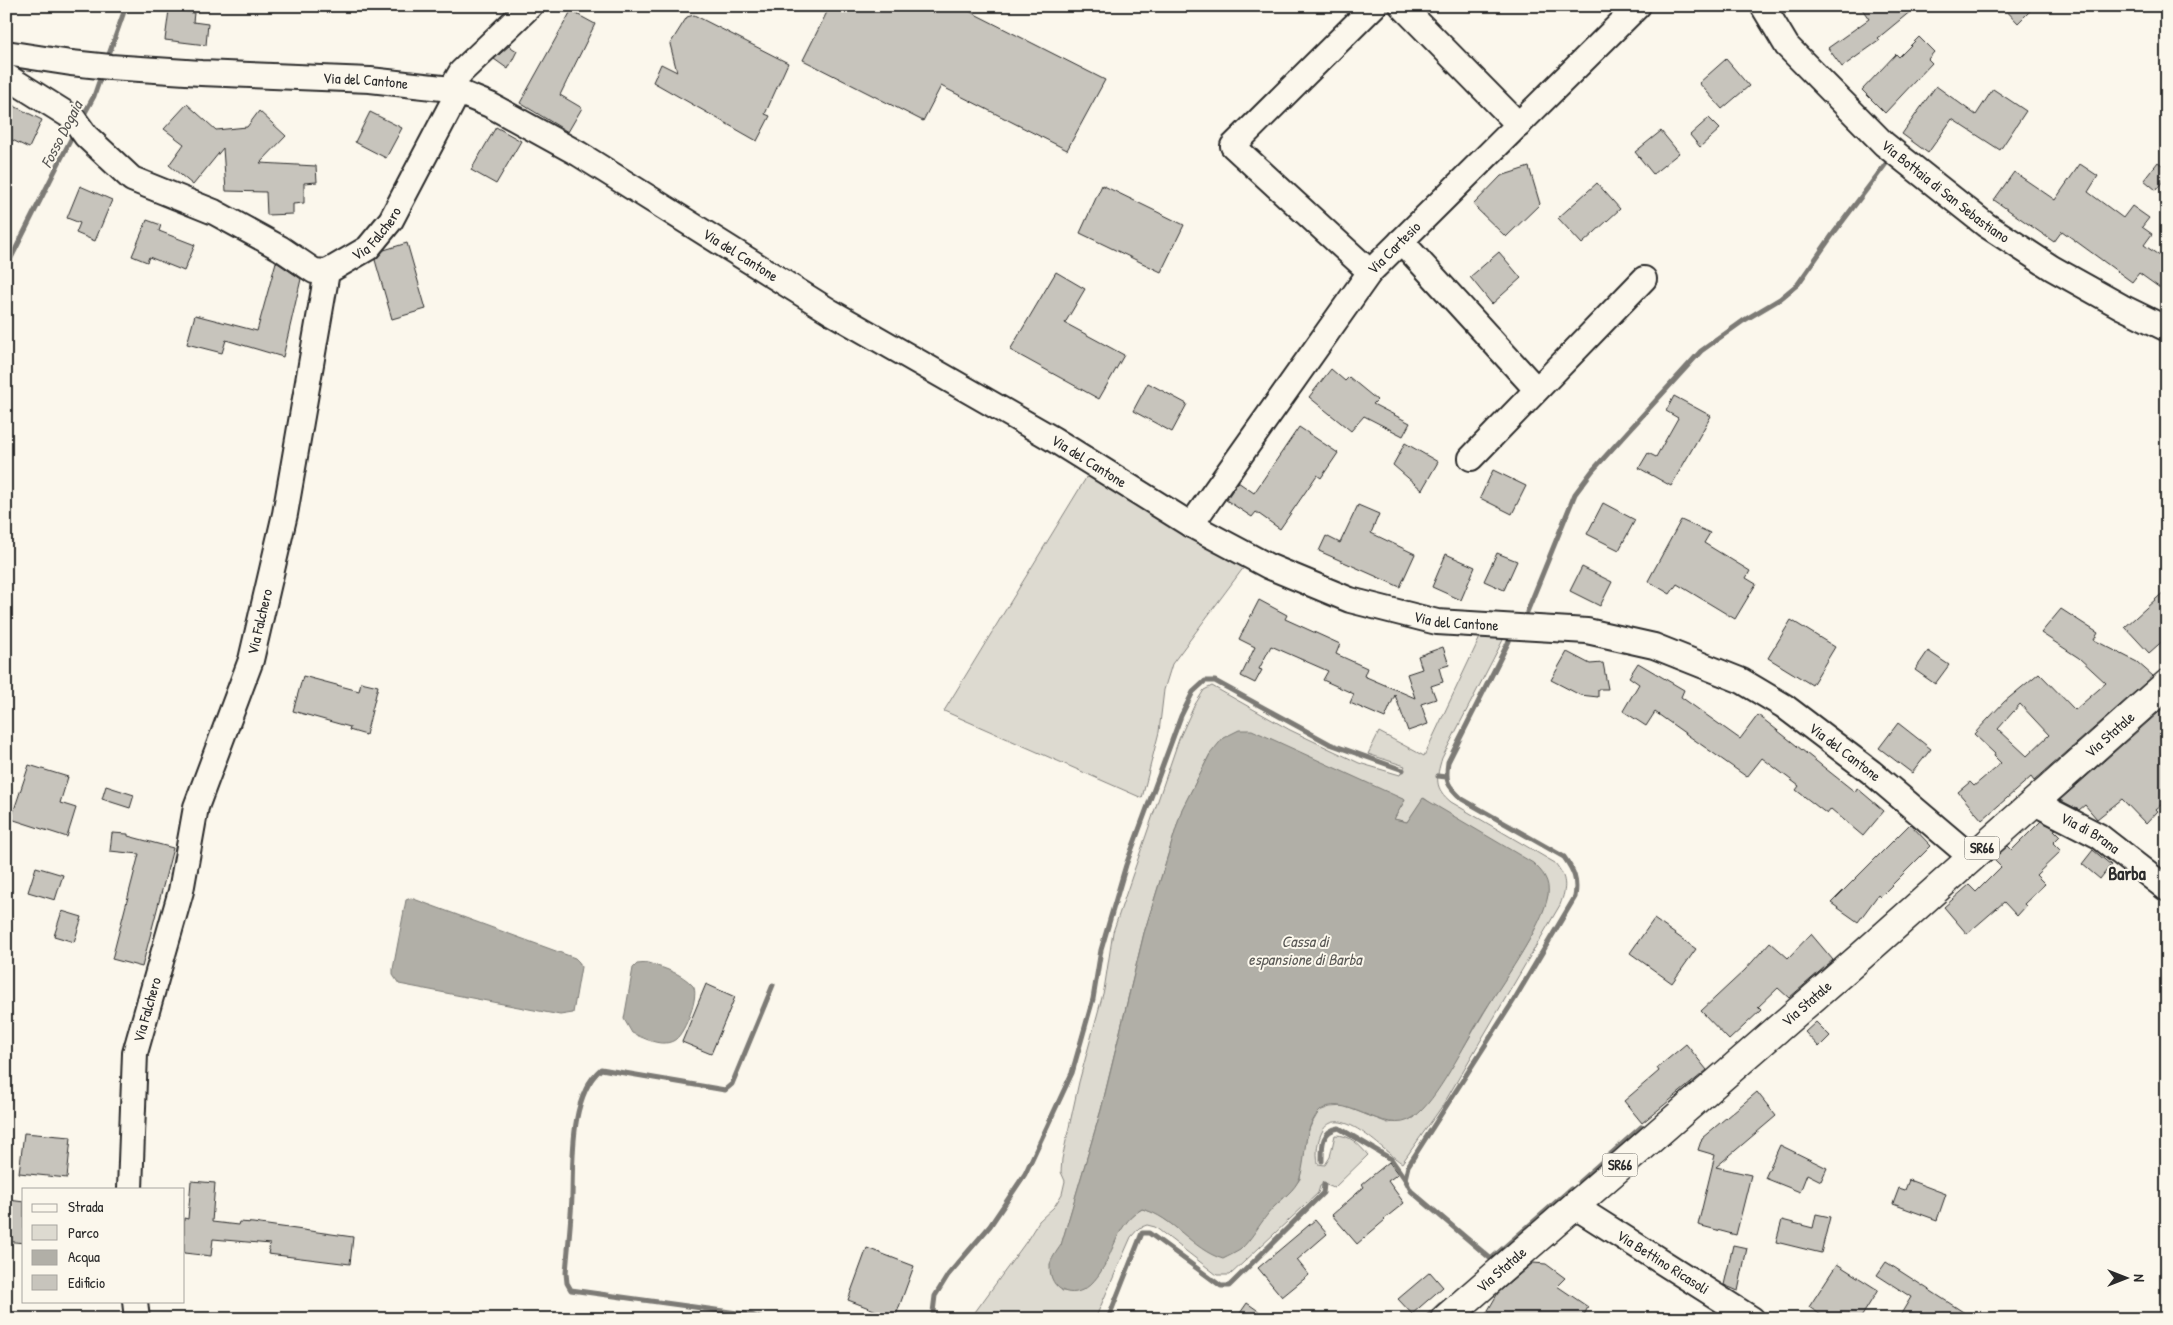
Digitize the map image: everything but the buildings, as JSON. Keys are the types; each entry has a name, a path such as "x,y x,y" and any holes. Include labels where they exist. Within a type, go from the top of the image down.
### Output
{"main road":[{"name":"Via Statale","path":"1445,1319 1577,1202 1831,983 2167,684"}],"street":[{"path":"451,89 461,72 530,6"},
{"path":"1370,272 1233,146 1374,6"},
{"path":"1402,6 1519,125"},
{"name":"Via Cartesio","path":"1191,525 1370,272 1638,6"},
{"name":"Via Bottaia di San Sebastiano","path":"1763,6 1787,46 1884,144 1994,230 2052,268 2122,307 2167,329"},
{"name":"Via del Cantone","path":"14,54 71,63 201,73 360,80 451,89 490,105 578,154 831,312 1052,439 1191,525 1268,566 1350,600 1436,622 1587,631 1654,646 1742,681 1784,706 1856,760 1971,857"},
{"path":"6,76 79,127 132,179 214,212 280,248 314,271 327,272"},
{"name":"Via Falchero","path":"130,1188 135,1053 181,891 196,807 246,677 253,651 285,514 327,272 368,248 391,220 453,102 451,89"},
{"path":"1401,241 1536,389"},
{"path":"1471,458 1644,279"},
{"name":"Via di Brana","path":"2033,802 2099,836 2167,889"},
{"name":"Via Bettino Ricasoli","path":"1577,1202 1582,1211 1752,1319"},
{"path":"135,1302 137,1319"}],"green space":[{"path":"1091,476 1247,563 1172,664 1164,690 1159,732 1142,798 944,711 1086,478"},
{"path":"1483,631 1505,636 1442,758 1438,771 1439,787 1445,797 1451,802 1555,863 1564,878 1565,888 1560,905 1443,1105 1402,1163 1375,1141 1352,1126 1341,1122 1331,1123 1323,1130 1319,1138 1317,1150 1318,1164 1325,1165 1330,1157 1335,1135 1350,1138 1368,1155 1334,1188 1324,1184 1320,1186 1318,1193 1230,1275 1217,1275 1155,1227 1147,1225 1139,1228 1131,1237 1095,1319 970,1319 1039,1221 1054,1207 1062,1194 1065,1181 1061,1172 1062,1159 1079,1082 1104,990 1113,932 1179,739 1194,706 1204,690 1212,686 1290,730 1359,763 1400,775 1405,766 1368,754 1379,732 1424,756","holes":["1210,754 1405,800 1394,819 1407,822 1424,798 1548,894 1539,921 1525,947 1436,1090 1414,1118 1388,1123 1344,1106 1330,1107 1319,1111 1310,1127 1304,1147 1300,1179 1273,1208 1177,1228 1156,1213 1142,1209 1122,1227 1101,1270 1094,1280 1086,1287 1075,1291 1062,1291 1050,1264 1061,1246 1101,1110 1144,933 1182,810"]}],"water":[{"name":"Cassa di espansione di Barba","path":"1239,730 1252,730 1405,800 1394,819 1407,822 1423,798 1533,863 1543,873 1547,881 1548,895 1538,923 1519,957 1441,1085 1423,1109 1414,1117 1402,1122 1390,1122 1338,1106 1327,1107 1318,1113 1309,1128 1298,1182 1269,1213 1240,1250 1223,1259 1212,1255 1164,1219 1142,1209 1132,1216 1125,1225 1098,1276 1083,1290 1069,1292 1057,1287 1053,1281 1050,1264 1061,1245 1101,1110 1144,933 1182,809 1210,754 1223,738"},
{"path":"411,898 575,958 581,967 573,1013 560,1015 399,984 393,975 393,969 406,900"},
{"path":"648,963 678,974 689,981 695,991 693,1005 687,1022 680,1035 670,1042 648,1040 632,1033 624,1019 633,968 637,964"}],"waterway":[{"name":"Fosso Dogaia","path":"107,60 126,6"},
{"name":"Fosso Dogaia","path":"81,120 94,96 102,73"},
{"name":"Fosso Dogaia","path":"6,268 75,131"},
{"path":"1527,612 1575,494 1593,470 1701,351 1743,321 1780,299 1798,284 1888,161"},
{"path":"1509,641 1448,762 1448,783 1462,799 1564,857 1574,876 1576,886 1575,897 1514,1000 1408,1166 1405,1179 1411,1191 1491,1259 1571,1189"},
{"path":"935,1319 933,1312 935,1296 948,1275 990,1226 1025,1174 1072,1073 1093,999 1101,950 1126,865 1181,716 1193,692 1205,681 1215,681 1330,744 1403,770"},
{"path":"1438,776 1446,777"},
{"path":"762,1319 752,1315 571,1290 567,1283 566,1273 572,1206 575,1128 578,1111 591,1080 601,1069 725,1090 732,1084 773,985"},
{"path":"1579,1182 1641,1127"},
{"path":"1322,1161 1323,1145 1326,1136 1329,1132 1339,1128 1391,1159 1405,1179"},
{"path":"1108,1319 1142,1233 1149,1233 1221,1286 1229,1286 1323,1193 1324,1184"},
{"path":"1425,1319 1440,1305"}],"district":[{"name":"Barba","path":"2127,874"}]}
